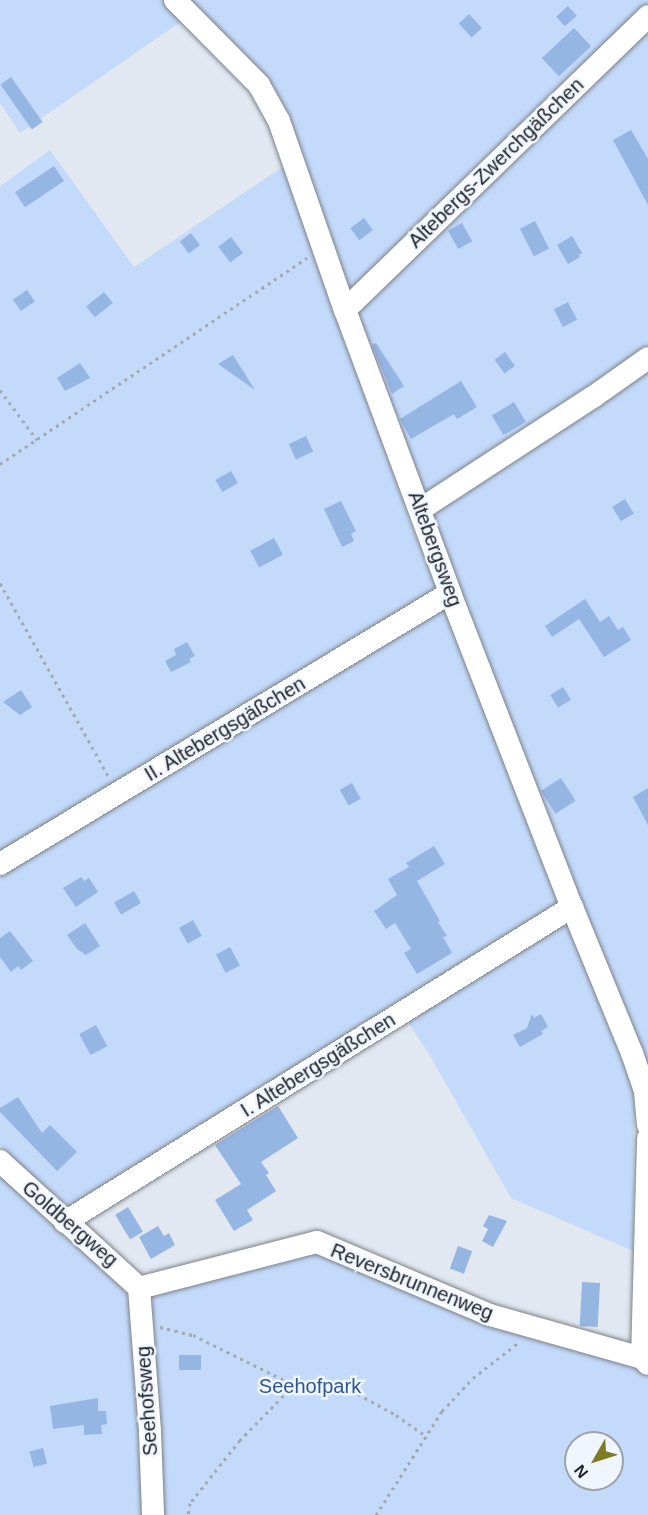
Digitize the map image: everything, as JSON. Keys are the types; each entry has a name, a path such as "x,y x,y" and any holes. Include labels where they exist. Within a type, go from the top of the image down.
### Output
{"street":[{"name":"Altebergsweg","path":"175,0 259,85 279,121 345,309 421,509 450,593 572,907 632,1053 645,1091 648,1125"},
{"name":"Altebergs-Zwerchgäßchen","path":"345,309 648,16"},
{"path":"421,509 593,398 648,358"},
{"name":"II. Altebergsgäßchen","path":"0,864 450,593"},
{"name":"I. Altebergsgäßchen","path":"65,1222 572,907"},
{"path":"645,1361 648,1138"},
{"name":"Goldbergweg","path":"0,1161 65,1222 130,1277 139,1288"},
{"name":"Reversbrunnenweg","path":"139,1288 317,1242 490,1315 645,1361"},
{"name":"Seehofsweg","path":"139,1288 150,1432 153,1515"}],"path":[{"path":"0,464 323,248"},
{"path":"0,390 37,440"},
{"path":"0,583 119,794"},
{"path":"141,1323 193,1335 294,1384 313,1382 358,1395 396,1415 426,1436"},
{"path":"378,1514 442,1411 473,1378 502,1355"},
{"path":"188,1515 190,1503 240,1440 294,1384"}],"green space":[{"path":"0,0 168,0 186,18 20,133 0,103"},
{"path":"188,0 648,0 648,1074 575,900 283,117"},
{"path":"50,150 134,267 287,164 409,519 634,1091 633,1251 511,1198 429,1054 396,1004 65,1214 0,1145 0,186"},
{"path":"0,1168 136,1294 147,1515 0,1515"},
{"name":"Seehofpark","path":"322,1252 645,1371 648,1376 648,1515 158,1515 144,1298"}],"building":[{"path":"568,6 577,16 565,26 556,17"},
{"path":"469,14 482,28 472,37 459,24"},
{"path":"574,28 591,46 559,76 542,58"},
{"path":"11,77 43,122 32,130 0,84"},
{"path":"631,130 648,159 648,205 613,140"},
{"path":"54,166 64,181 25,207 15,192"},
{"path":"364,218 373,230 359,240 350,228"},
{"path":"535,221 549,249 534,256 520,229"},
{"path":"462,223 472,241 458,249 448,231"},
{"path":"191,233 200,245 189,253 180,241"},
{"path":"572,236 582,253 580,257 568,264 557,245"},
{"path":"231,237 243,253 230,263 218,247"},
{"path":"27,290 35,302 21,311 13,300"},
{"path":"104,292 113,303 95,317 86,306"},
{"path":"568,302 577,320 563,327 554,309"},
{"path":"376,343 404,386 392,394 372,345"},
{"path":"505,352 515,366 504,373 494,360"},
{"path":"233,355 255,390 218,364"},
{"path":"80,363 90,378 65,391 57,378"},
{"path":"461,381 477,407 457,419 454,414 411,439 400,419"},
{"path":"514,402 526,422 504,435 492,415"},
{"path":"306,436 313,451 296,459 289,444"},
{"path":"231,471 238,483 222,492 215,480"},
{"path":"625,499 634,514 621,521 612,507"},
{"path":"341,501 356,531 351,534 354,541 342,547 324,509"},
{"path":"274,538 283,555 259,567 250,551"},
{"path":"585,599 600,622 609,616 618,630 623,627 631,640 604,657 579,619 552,637 545,626"},
{"path":"187,642 195,656 189,659 191,662 171,672 165,661 176,655 174,649"},
{"path":"563,687 571,700 558,708 550,695"},
{"path":"21,690 32,707 20,715 3,702"},
{"path":"561,778 576,801 556,814 541,791"},
{"path":"352,783 361,799 348,806 340,790"},
{"path":"648,788 648,825 633,797"},
{"path":"434,846 445,864 417,881 440,921 438,922 447,936 443,937 452,953 417,974 404,953 411,949 395,923 386,929 374,911 397,895 388,879 409,867 406,863"},
{"path":"81,877 84,881 89,878 98,892 76,907 63,888"},
{"path":"134,891 141,903 121,915 114,902"},
{"path":"193,920 202,936 188,944 179,928"},
{"path":"85,923 100,946 86,955 77,949 67,935"},
{"path":"10,931 33,961 21,970 18,966 11,972 0,957 0,938"},
{"path":"230,947 240,966 226,973 216,955"},
{"path":"532,1014 534,1018 541,1014 548,1027 541,1031 543,1034 520,1047 513,1035 527,1028"},
{"path":"96,1025 107,1046 90,1055 79,1034"},
{"path":"18,1097 42,1133 50,1125 77,1152 57,1171 0,1112 0,1108"},
{"path":"278,1106 298,1138 261,1162 269,1173 266,1175 276,1191 247,1210 253,1220 234,1231 215,1200 241,1184 215,1145"},
{"path":"128,1207 143,1232 130,1240 115,1215"},
{"path":"489,1215 507,1221 493,1247 482,1241 488,1229 483,1226"},
{"path":"158,1226 164,1236 169,1233 175,1245 151,1259 139,1237"},
{"path":"458,1246 472,1251 464,1274 450,1269"},
{"path":"582,1282 600,1283 598,1327 580,1326"},
{"path":"179,1355 201,1355 201,1370 179,1370"},
{"path":"98,1398 98,1411 106,1411 107,1424 101,1425 102,1434 84,1435 84,1425 53,1429 50,1406"},
{"path":"43,1448 47,1463 34,1467 29,1452"}]}
